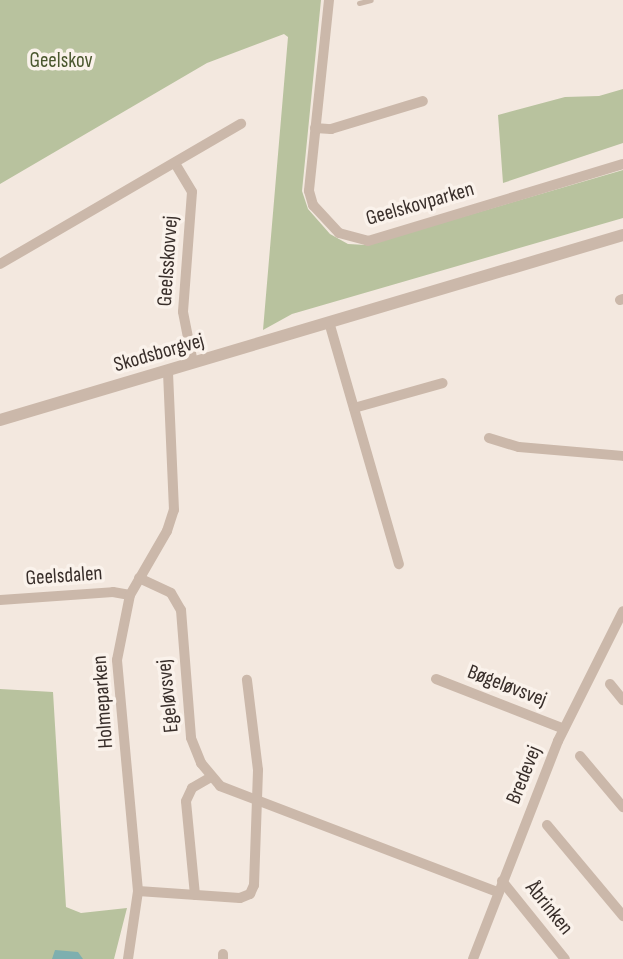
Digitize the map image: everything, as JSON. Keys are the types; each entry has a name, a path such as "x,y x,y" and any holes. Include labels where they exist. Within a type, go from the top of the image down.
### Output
{"street":[{"name":"Geelskovparken","path":"329,0 309,191 313,205 325,222 351,239 368,241 623,164"},
{"path":"315,128 331,129 423,101"},
{"path":"0,264 176,165 241,124"},
{"name":"Geelsskovvej","path":"176,165 192,192 183,312 193,363"},
{"name":"Skodsborgvej","path":"0,420 623,235"},
{"path":"329,323 399,564"},
{"name":"Holmeparken","path":"128,959 138,891 117,660 130,595 167,531 174,510 176,488 168,370"},
{"path":"354,408 443,383"},
{"path":"489,438 519,447 623,456"},
{"name":"Egeløvsvej","path":"139,578 171,593 181,610 186,715 191,738 211,777"},
{"name":"Geelsdalen","path":"0,600 113,592 130,595"},
{"name":"Bredevej","path":"473,959 564,729 623,611"},
{"name":"Bøgeløvsvej","path":"436,679 564,729"},
{"path":"138,891 194,895 250,894 254,885 257,799 247,680"},
{"path":"610,684 623,700"},
{"path":"580,755 623,807"},
{"path":"194,895 187,801 192,788 211,777 220,786 500,887"},
{"path":"547,825 623,916"},
{"name":"Åbrinken","path":"500,887 565,959"}],"lane":[{"path":"359,3 371,0"}],"green space":[{"name":"Geelskov","path":"0,0 321,0 302,191 308,209 330,234 348,244 366,245 623,170 623,218 292,314 263,330 288,37 284,34 207,63 0,184"},
{"path":"623,89 623,143 503,183 498,115 565,97 599,96"},
{"path":"0,689 53,692 66,907 81,913 127,908 114,959 0,959"}],"water":[{"path":"55,950 78,952 83,959 52,959"}]}
